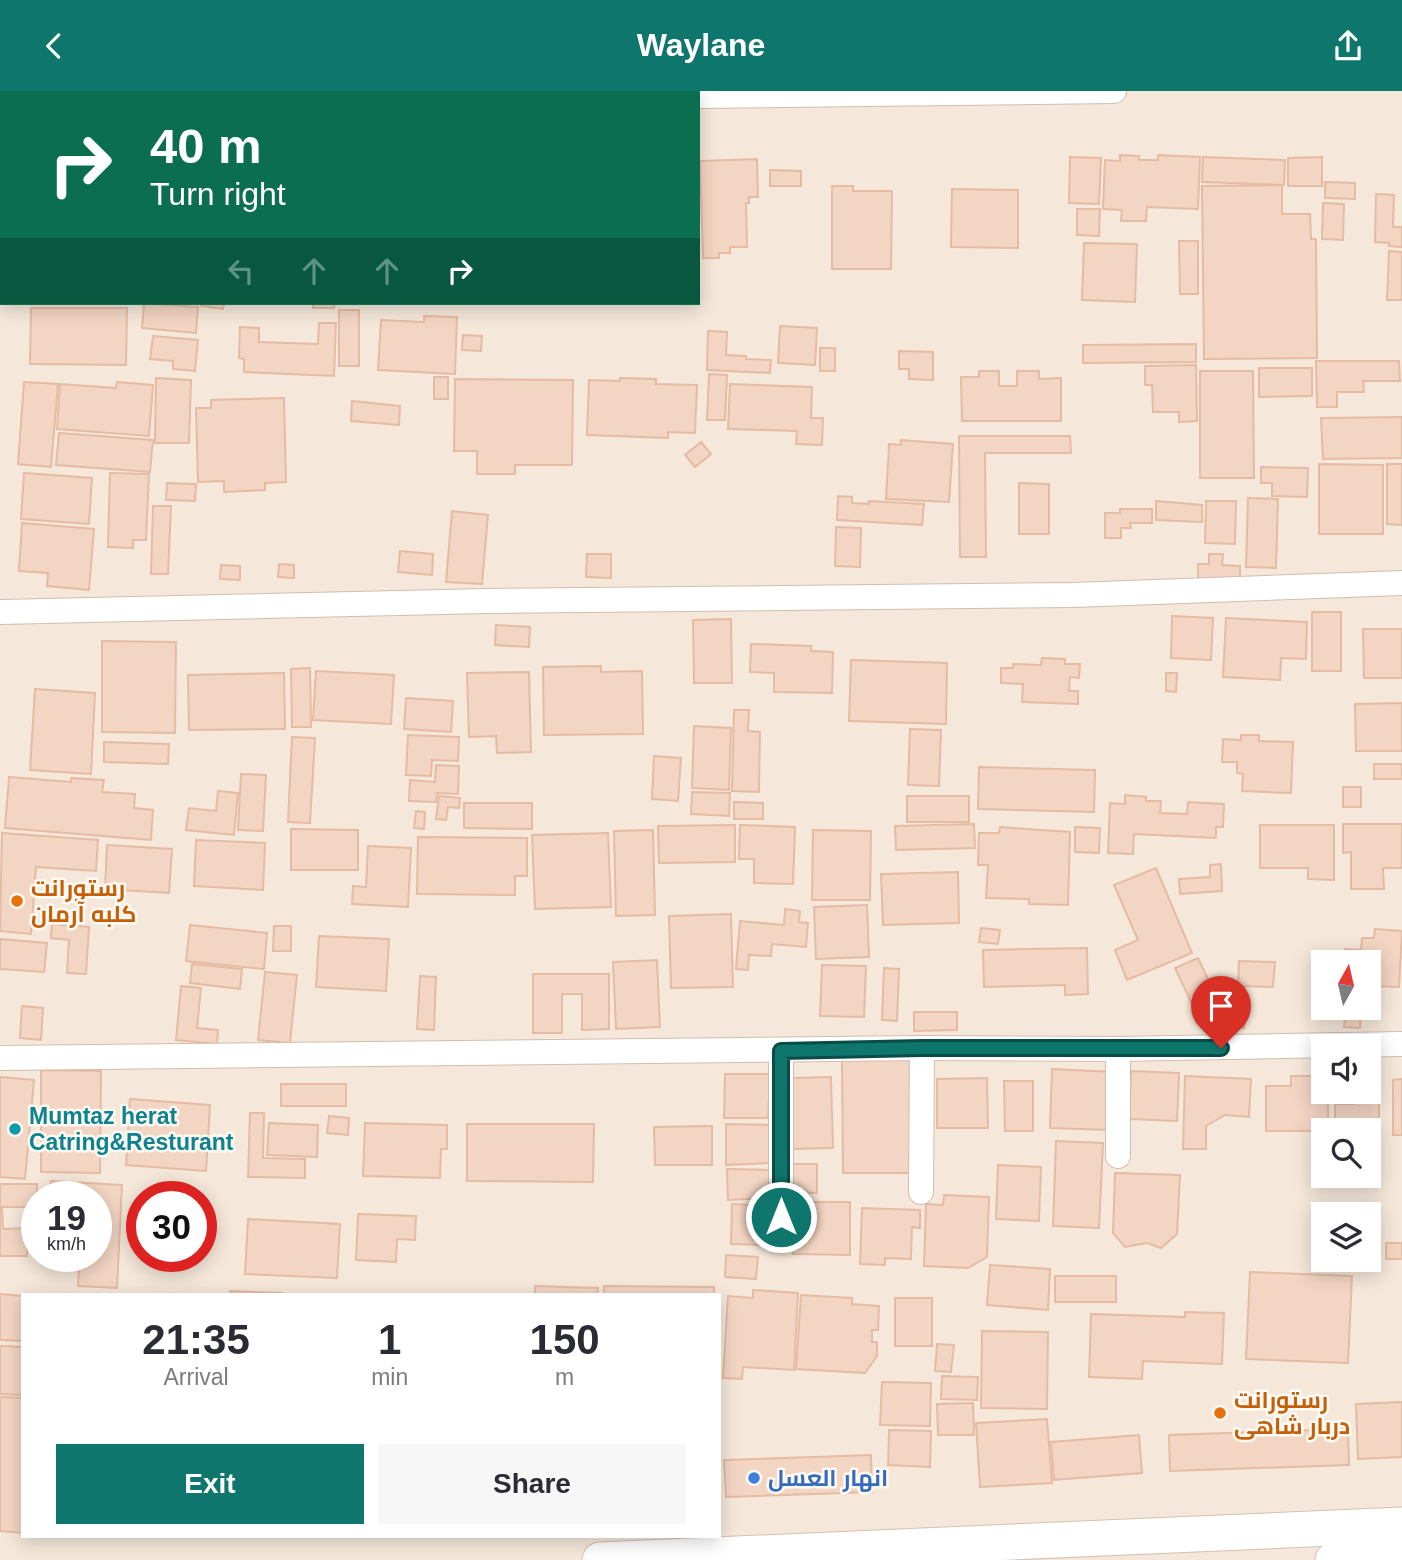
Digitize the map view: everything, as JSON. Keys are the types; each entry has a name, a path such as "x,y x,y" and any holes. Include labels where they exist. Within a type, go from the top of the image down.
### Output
{"main road":[{"path":"600,1560 1292,1545 1402,1525"},
{"path":"1333,1560 1402,1556"}],"street":[{"path":"700,96 1114,91"},
{"path":"0,612 485,601 1073,596 1402,583"},
{"path":"0,1058 922,1048 1118,1049 1402,1044"},
{"path":"921,1192 922,1048"},
{"path":"1118,1049 1118,1156"},
{"path":"781,1051 781,1217"}],"shaded area":[{"path":"700,91 1402,91 1402,1560 0,1560 0,305 700,305"}],"building":[{"path":"1120,155 1139,156 1139,160 1158,160 1158,155 1200,157 1198,209 1147,207 1146,221 1121,221 1122,210 1103,209 1105,160 1120,161"},
{"path":"1070,157 1101,158 1099,204 1069,203"},
{"path":"1203,157 1285,160 1284,185 1202,182"},
{"path":"1322,157 1322,186 1288,186 1288,158"},
{"path":"757,159 758,197 749,197 749,203 746,203 747,247 730,247 730,253 719,253 719,258 703,258 700,161"},
{"path":"770,170 801,171 801,186 770,186"},
{"path":"1325,182 1355,183 1355,199 1325,198"},
{"path":"1282,185 1282,214 1310,214 1311,239 1316,239 1317,358 1204,359 1202,186"},
{"path":"832,186 853,186 853,191 892,191 891,269 832,269"},
{"path":"952,189 1018,190 1018,248 951,247"},
{"path":"1376,194 1394,195 1393,227 1402,227 1402,247 1375,242"},
{"path":"1323,203 1344,204 1343,240 1322,239"},
{"path":"1077,209 1100,209 1099,236 1077,235"},
{"path":"1179,241 1198,241 1198,294 1180,294"},
{"path":"1084,243 1137,244 1135,302 1082,300"},
{"path":"1389,251 1402,252 1402,300 1387,300"},
{"path":"144,305 198,307 196,333 142,328"},
{"path":"201,305 224,305 223,309"},
{"path":"313,305 334,305 334,308 313,308"},
{"path":"31,308 127,308 126,365 30,364"},
{"path":"339,310 359,310 359,366 339,366"},
{"path":"424,316 457,317 455,374 378,370 381,320 424,322"},
{"path":"319,323 336,323 334,376 244,372 244,359 239,358 240,327 259,328 259,342 318,344"},
{"path":"780,326 817,328 815,365 778,363"},
{"path":"708,331 727,332 726,355 771,360 770,373 707,370"},
{"path":"463,335 482,336 481,351 462,350"},
{"path":"153,336 198,340 195,371 173,369 173,361 150,359"},
{"path":"1196,344 1196,362 1083,363 1083,345"},
{"path":"820,348 835,348 835,371 820,371"},
{"path":"899,351 933,352 933,380 909,379 909,369 899,369"},
{"path":"1316,361 1399,361 1400,381 1363,381 1364,392 1337,392 1337,407 1317,407"},
{"path":"1196,365 1197,421 1179,422 1179,412 1153,412 1152,385 1145,385 1145,366"},
{"path":"1259,368 1312,368 1312,396 1259,397"},
{"path":"979,371 999,371 999,386 1017,386 1017,371 1039,371 1039,379 1061,378 1061,421 962,421 961,377 979,377"},
{"path":"1200,371 1253,371 1254,478 1200,478"},
{"path":"709,374 727,375 725,420 707,420"},
{"path":"434,377 448,377 448,399 434,399"},
{"path":"156,378 191,380 189,443 155,443"},
{"path":"620,378 656,379 656,384 697,385 695,433 668,432 668,438 587,435 589,380 620,381"},
{"path":"455,379 573,380 572,465 515,465 515,474 477,474 477,451 454,451"},
{"path":"24,382 58,384 51,467 18,464"},
{"path":"117,382 153,385 149,436 57,429 60,384 116,388"},
{"path":"730,384 812,387 811,418 823,418 822,445 796,444 797,431 728,429"},
{"path":"284,398 286,482 265,483 265,490 224,492 224,481 198,482 196,408 211,408 211,400"},
{"path":"352,401 400,406 399,425 351,421"},
{"path":"1402,417 1402,458 1323,459 1321,418"},
{"path":"59,433 153,440 150,472 56,465"},
{"path":"959,436 1070,436 1071,453 985,453 986,557 960,557"},
{"path":"901,440 953,444 949,502 886,499 889,444 901,445"},
{"path":"701,442 711,454 695,467 685,455"},
{"path":"1319,464 1383,465 1383,534 1319,534"},
{"path":"1387,464 1402,464 1402,525 1387,524"},
{"path":"1261,467 1308,468 1307,497 1272,496 1272,483 1261,483"},
{"path":"24,473 92,478 89,524 21,519"},
{"path":"110,473 149,474 146,540 133,540 133,548 108,547"},
{"path":"167,483 196,484 195,501 166,500"},
{"path":"1019,483 1049,484 1049,534 1019,534"},
{"path":"838,496 852,497 852,503 869,504 869,501 924,504 922,525 837,520"},
{"path":"1248,498 1278,499 1276,568 1246,567"},
{"path":"1156,501 1202,505 1202,522 1156,520"},
{"path":"1206,501 1236,501 1235,544 1205,543"},
{"path":"153,506 171,506 168,574 151,574"},
{"path":"1120,509 1152,509 1152,523 1130,523 1131,528 1121,528 1121,538 1105,538 1105,513 1120,513"},
{"path":"452,511 488,515 482,584 446,582"},
{"path":"22,523 94,529 89,590 47,586 48,573 19,571"},
{"path":"836,527 861,528 860,567 835,566"},
{"path":"400,551 433,554 432,575 398,572"},
{"path":"587,554 611,554 611,578 586,577"},
{"path":"1209,554 1223,554 1222,565 1240,566 1240,581 1198,580 1198,564 1209,564"},
{"path":"279,564 294,565 294,578 278,577"},
{"path":"221,565 240,566 240,580 220,579"},
{"path":"1312,612 1341,612 1341,671 1312,671"},
{"path":"1172,616 1213,618 1211,660 1171,658"},
{"path":"1226,618 1307,622 1306,659 1281,658 1280,680 1223,677"},
{"path":"731,619 732,683 694,683 693,620"},
{"path":"496,625 530,627 529,647 495,645"},
{"path":"1363,629 1402,629 1402,678 1364,678"},
{"path":"102,641 176,642 175,733 102,732"},
{"path":"751,644 811,646 811,651 833,652 832,693 774,692 774,673 750,672"},
{"path":"1042,658 1065,659 1065,664 1080,664 1079,678 1070,677 1069,691 1078,691 1078,704 1022,702 1023,684 1001,683 1001,668 1013,668 1013,664 1041,665"},
{"path":"851,660 947,663 946,724 849,721"},
{"path":"601,666 601,672 642,671 643,734 544,735 543,667"},
{"path":"310,668 311,727 292,727 291,669"},
{"path":"316,671 394,675 391,724 313,720"},
{"path":"529,672 531,752 497,753 496,736 469,737 467,673"},
{"path":"284,673 285,729 189,730 188,675"},
{"path":"1166,673 1177,673 1176,692 1166,691"},
{"path":"35,689 95,693 91,774 30,770"},
{"path":"406,698 453,701 451,732 404,729"},
{"path":"1402,703 1402,751 1356,751 1355,704"},
{"path":"734,710 749,710 748,731 760,732 759,792 732,791"},
{"path":"694,726 731,728 729,790 692,788"},
{"path":"910,729 941,730 939,786 908,785"},
{"path":"408,735 459,737 458,761 432,760 431,776 406,775"},
{"path":"1241,735 1259,735 1259,741 1293,742 1291,793 1242,791 1243,774 1237,773 1237,762 1222,762 1223,739 1241,740"},
{"path":"292,737 315,738 310,823 288,822"},
{"path":"104,742 169,744 168,764 104,762"},
{"path":"654,756 681,758 678,801 652,799"},
{"path":"1374,764 1402,764 1402,779 1374,779"},
{"path":"436,765 459,766 458,794 437,793 436,802 409,801 410,780 435,782"},
{"path":"979,767 1095,770 1094,812 978,809"},
{"path":"241,774 266,775 263,831 238,830"},
{"path":"9,777 71,782 71,778 104,780 102,792 135,794 134,808 153,810 151,840 5,828"},
{"path":"1343,787 1361,787 1361,807 1343,807"},
{"path":"218,791 238,793 234,835 186,830 189,808 216,811"},
{"path":"692,792 730,793 729,816 691,814"},
{"path":"1125,795 1146,797 1146,801 1161,801 1160,813 1187,814 1188,802 1224,804 1223,827 1216,827 1216,838 1134,834 1133,854 1108,853 1110,803 1125,804"},
{"path":"439,796 460,798 459,808 448,807 446,820 436,819"},
{"path":"907,796 969,796 969,822 907,822"},
{"path":"734,802 763,803 763,819 734,819"},
{"path":"464,803 532,803 532,829 464,828"},
{"path":"416,811 425,812 424,829 414,828"},
{"path":"974,824 975,848 896,850 895,826"},
{"path":"1343,824 1402,824 1402,868 1383,868 1384,889 1351,889 1351,852 1343,853"},
{"path":"735,825 735,862 659,863 658,826"},
{"path":"740,825 795,827 793,884 754,883 754,859 739,859"},
{"path":"1260,825 1334,825 1334,880 1308,879 1308,868 1260,868"},
{"path":"1000,827 1070,832 1068,905 1029,904 1029,899 986,898 988,865 978,865 979,833 999,833"},
{"path":"1075,827 1100,828 1099,853 1075,852"},
{"path":"291,829 358,830 358,870 291,870"},
{"path":"653,830 655,915 616,916 614,831"},
{"path":"813,830 871,831 870,900 812,900"},
{"name":"رستورانت کلبه آرمان","path":"2,833 98,840 96,871 36,867 31,934 0,931"},
{"path":"608,833 611,907 535,909 532,835"},
{"path":"418,837 527,838 527,876 515,876 515,895 417,894"},
{"path":"196,840 265,843 263,890 194,886"},
{"path":"107,845 172,849 169,893 105,889"},
{"path":"368,846 411,848 408,907 352,904 353,886 366,887"},
{"path":"1221,864 1222,891 1180,894 1179,879 1210,877 1210,865"},
{"path":"1156,868 1192,953 1127,980 1115,950 1138,940 1114,885"},
{"path":"958,872 959,923 883,925 881,874"},
{"path":"867,905 869,957 816,959 814,907"},
{"path":"785,909 800,911 799,922 808,923 806,947 772,944 771,956 749,955 748,970 736,969 740,921 784,925"},
{"path":"731,914 733,987 671,988 669,916"},
{"path":"52,924 89,927 86,974 67,973 69,940 51,938"},
{"path":"190,925 267,933 264,969 186,961"},
{"path":"274,926 291,926 291,951 273,951"},
{"path":"981,928 1000,930 998,944 979,942"},
{"path":"1375,929 1402,931 1399,987 1381,986 1381,950 1361,950 1362,938 1374,938"},
{"path":"319,936 389,939 386,991 316,987"},
{"path":"0,939 47,943 44,972 0,969"},
{"path":"1087,948 1088,994 1065,995 1065,985 984,987 983,950"},
{"path":"1198,958 1221,1007 1198,1017 1175,968"},
{"path":"657,960 660,1027 616,1029 613,962"},
{"path":"1239,961 1275,962 1273,987 1238,986"},
{"path":"192,964 242,969 240,989 190,983"},
{"path":"822,965 866,966 864,1017 820,1016"},
{"path":"884,968 899,969 897,1021 882,1020"},
{"path":"265,972 297,975 290,1043 258,1040"},
{"path":"533,974 609,974 609,1029 582,1030 582,994 562,994 562,1033 533,1033"},
{"path":"420,976 436,977 434,1030 417,1029"},
{"path":"181,986 201,988 197,1028 218,1030 217,1044 176,1040"},
{"path":"1227,995 1248,997 1244,1028 1223,1026"},
{"path":"22,1006 43,1008 41,1040 20,1038"},
{"path":"914,1012 957,1012 957,1030 914,1031"},
{"path":"1345,1020 1360,1020 1360,1028 1344,1027"},
{"path":"914,1059 915,1173 843,1173 842,1060"},
{"path":"1052,1069 1113,1072 1110,1130 1050,1128"},
{"path":"41,1070 101,1071 100,1173 41,1172"},
{"path":"1131,1071 1179,1073 1177,1121 1129,1119"},
{"path":"725,1074 770,1074 768,1118 724,1118"},
{"path":"1185,1076 1251,1079 1249,1117 1225,1115 1206,1126 1206,1149 1183,1149"},
{"path":"1291,1076 1311,1076 1311,1104 1328,1104 1328,1118 1311,1118 1311,1131 1266,1131 1266,1086 1291,1086"},
{"name":"Mumtaz herat Catring&Resturant","path":"0,1077 34,1080 25,1179 0,1177"},
{"path":"831,1077 833,1148 792,1149 791,1078"},
{"path":"987,1078 988,1128 937,1128 937,1079"},
{"path":"1402,1079 1402,1135 1393,1135 1393,1080"},
{"path":"1004,1081 1033,1081 1033,1131 1005,1131"},
{"path":"281,1084 346,1084 346,1106 281,1106"},
{"path":"130,1099 210,1105 206,1171 126,1165"},
{"path":"1335,1104 1379,1104 1379,1118 1335,1118"},
{"path":"250,1113 264,1113 263,1158 305,1159 305,1178 248,1177"},
{"path":"329,1116 349,1118 348,1135 327,1133"},
{"path":"269,1123 318,1125 317,1157 267,1155"},
{"path":"365,1123 447,1125 447,1149 441,1149 440,1178 363,1176"},
{"path":"467,1124 594,1124 593,1182 467,1181"},
{"path":"726,1124 770,1125 769,1163 726,1165"},
{"path":"712,1126 712,1165 655,1165 654,1127"},
{"path":"1056,1141 1103,1143 1099,1228 1053,1226"},
{"path":"791,1164 817,1164 817,1193 790,1192"},
{"path":"998,1165 1041,1167 1039,1221 996,1219"},
{"path":"727,1169 771,1170 771,1198 728,1200"},
{"path":"1115,1173 1180,1175 1177,1234 1161,1248 1147,1243 1125,1247 1113,1233"},
{"path":"0,1184 21,1184 21,1207 2,1207 3,1229 21,1228 21,1256 0,1256"},
{"path":"112,1184 122,1185 117,1288 78,1286 79,1272 112,1272"},
{"path":"944,1195 989,1197 987,1257 968,1268 924,1266 926,1204 943,1205"},
{"path":"794,1202 850,1202 850,1255 793,1254"},
{"path":"732,1204 772,1206 768,1245 731,1244"},
{"path":"862,1208 920,1210 920,1228 912,1227 911,1259 885,1258 885,1265 860,1264"},
{"path":"358,1214 416,1216 415,1240 397,1239 396,1262 356,1260"},
{"path":"248,1219 340,1224 337,1278 245,1274"},
{"path":"1386,1243 1402,1243 1402,1259 1386,1259"},
{"path":"726,1255 758,1257 756,1279 725,1277"},
{"path":"990,1265 1050,1269 1048,1310 987,1305"},
{"path":"1250,1272 1352,1276 1348,1363 1246,1359"},
{"path":"1055,1276 1116,1276 1116,1302 1055,1302"},
{"path":"535,1286 598,1288 597,1293 535,1293"},
{"path":"604,1286 714,1287 714,1293 604,1293"},
{"path":"753,1290 798,1293 794,1370 743,1367 742,1379 723,1378 728,1296 753,1298"},
{"path":"230,1291 282,1293 230,1293"},
{"path":"0,1294 21,1296 21,1341 0,1340"},
{"path":"801,1295 852,1298 852,1304 879,1306 878,1330 872,1330 872,1342 877,1342 877,1356 865,1373 796,1369"},
{"path":"895,1298 932,1298 932,1346 895,1346"},
{"path":"1185,1312 1224,1313 1222,1364 1143,1361 1142,1379 1089,1377 1091,1314 1185,1317"},
{"path":"982,1331 1048,1332 1047,1409 981,1408"},
{"path":"937,1344 954,1345 951,1372 935,1371"},
{"path":"0,1346 21,1347 21,1395 0,1394"},
{"path":"942,1376 978,1377 977,1400 941,1399"},
{"path":"882,1382 931,1383 930,1426 880,1425"},
{"path":"0,1397 21,1398 21,1533 0,1531"},
{"path":"1402,1402 1402,1457 1358,1459 1356,1404"},
{"path":"973,1403 974,1435 938,1435 937,1404"},
{"path":"1047,1419 1052,1483 980,1487 976,1423"},
{"path":"1348,1429 1349,1465 1170,1471 1169,1435"},
{"path":"889,1430 931,1431 930,1467 888,1465"},
{"path":"1139,1435 1142,1473 1054,1480 1051,1442"},
{"path":"871,1455 872,1492 726,1497 724,1460"}],"place":[{"name":"رستورانت کلبه آرمان","path":"17,901"},
{"name":"Mumtaz herat Catring&Resturant","path":"15,1129"},
{"name":"رستورانت دربار شاهی","path":"1220,1413"},
{"name":"انهار العسل","path":"754,1478"}],"route":[{"path":"781,1217 781,1051 1221,1048"}]}
